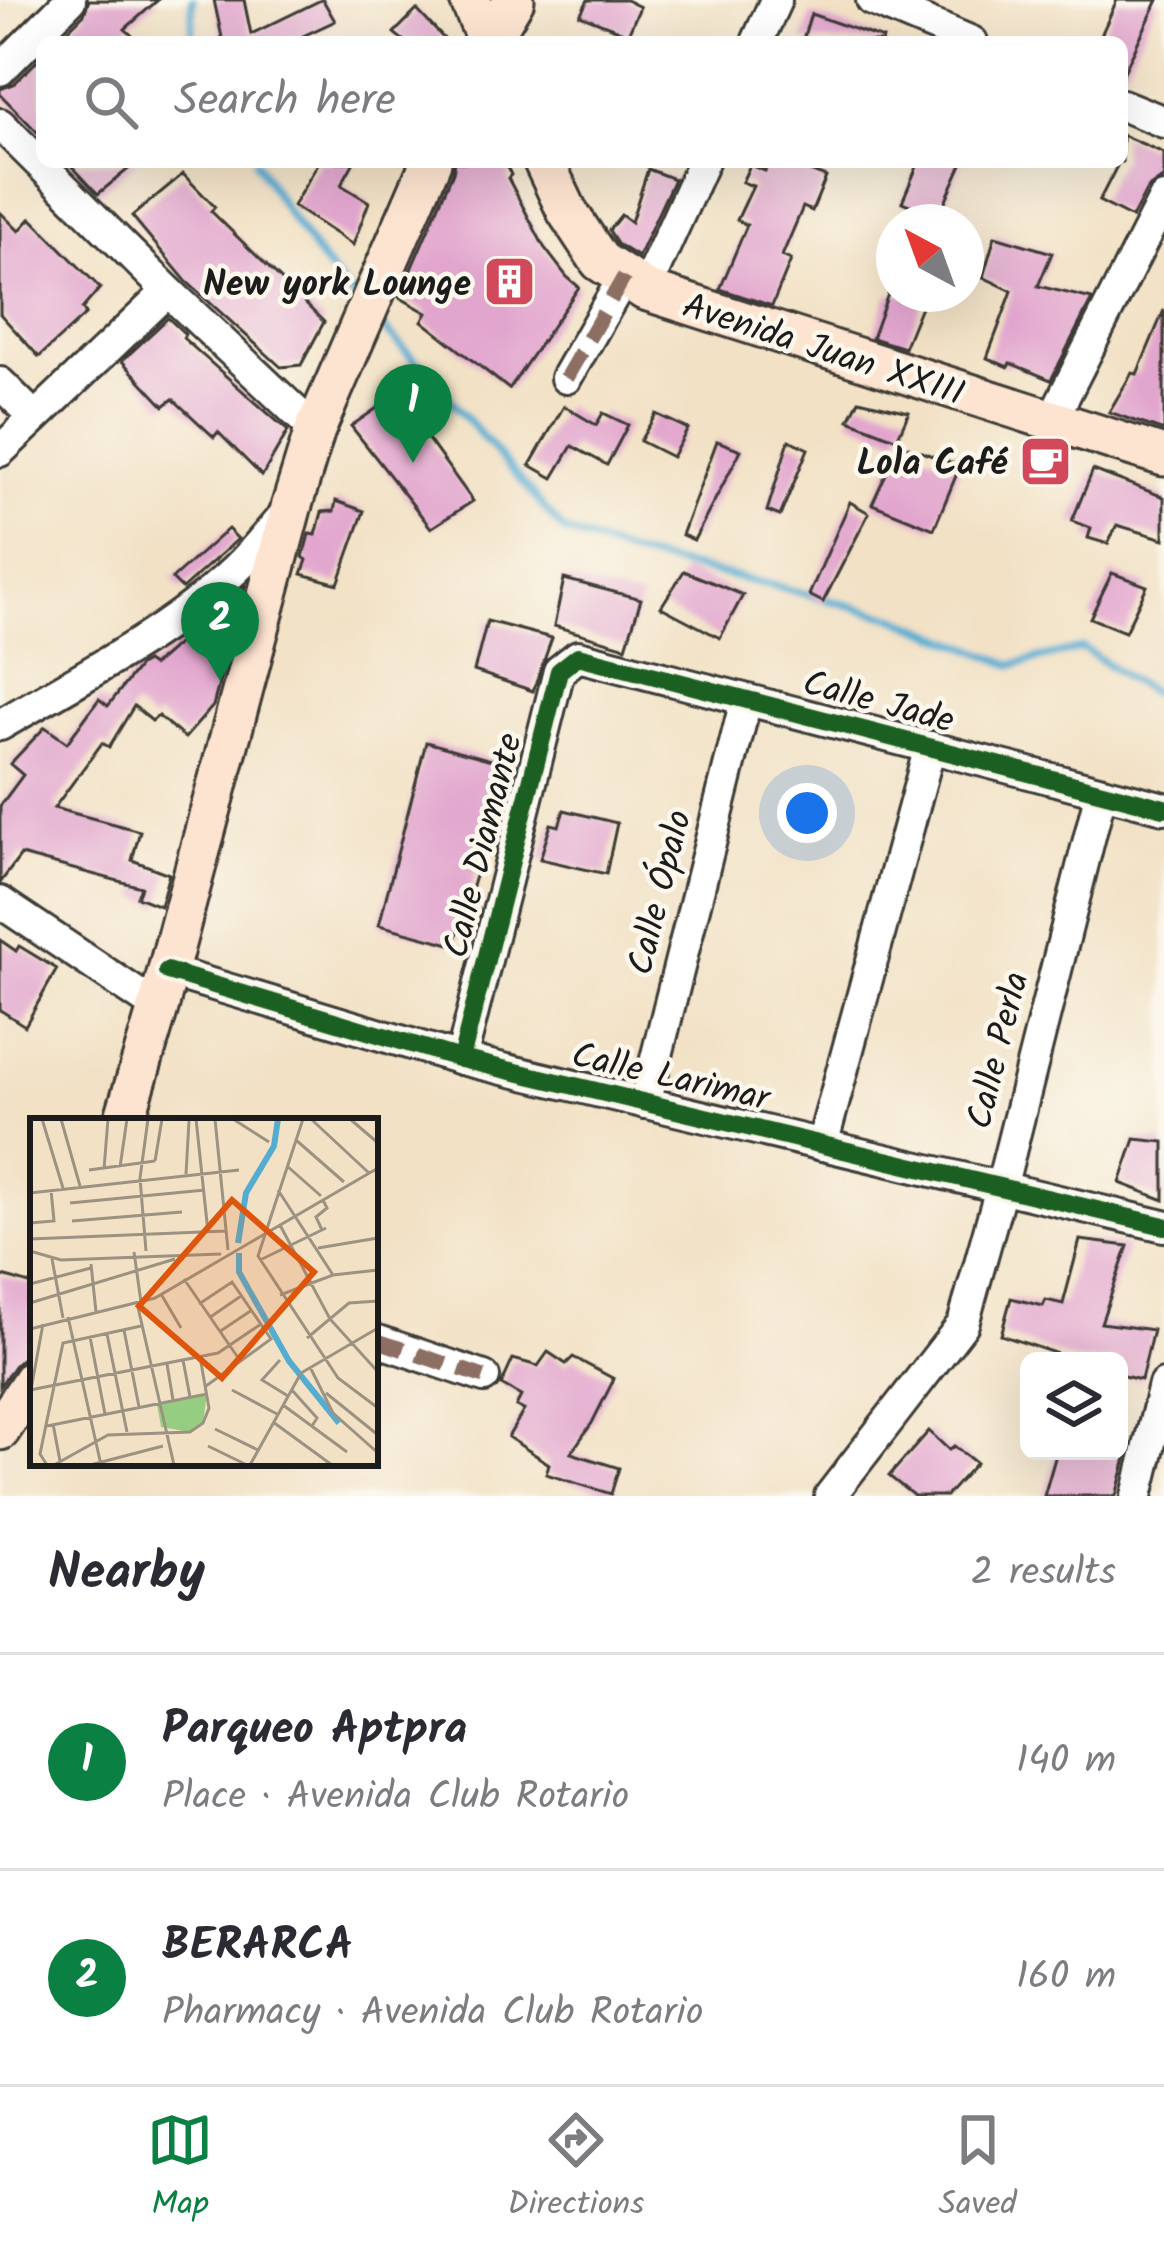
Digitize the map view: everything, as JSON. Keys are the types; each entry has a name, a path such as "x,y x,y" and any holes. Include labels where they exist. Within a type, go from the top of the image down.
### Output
{"main road":[{"path":"470,0 486,36"},
{"path":"490,36 495,0"},
{"path":"493,36 514,0"},
{"path":"125,1118 315,430 429,168"},
{"name":"Avenida Juan XXIII","path":"547,168 567,211 600,262 634,284 1164,456"},
{"path":"0,1430 30,1385"}],"street":[{"path":"0,70 70,0"},
{"path":"760,36 776,0"},
{"path":"872,0 958,36"},
{"path":"1128,107 1164,122"},
{"path":"0,124 36,160"},
{"path":"44,168 315,430"},
{"path":"566,378 634,284 700,168"},
{"path":"1052,420 1164,199"},
{"path":"0,451 168,291"},
{"path":"0,382 34,417"},
{"path":"0,725 120,655 195,603 241,564 291,508"},
{"name":"Calle Jade","path":"578,656 1164,808"},
{"name":"Calle Diamante","path":"461,1059 559,671 578,656"},
{"name":"Calle Ópalo","path":"644,1102 746,700"},
{"path":"822,1145 930,747"},
{"name":"Calle Perla","path":"844,1491 964,1324 1101,792"},
{"name":"Calle Larimar","path":"0,902 162,990 1164,1226"},
{"path":"378,1341 484,1377"},
{"path":"1137,1496 1164,1385"}],"building":[{"path":"89,0 158,0 125,29 133,36 62,36 84,14"},
{"path":"214,0 244,0 251,34 321,0 335,21 303,36 222,36"},
{"path":"588,0 626,0 640,7 628,34 580,15"},
{"path":"1117,0 1158,0 1128,63 1128,36 1101,36"},
{"path":"417,10 441,36 398,36 394,33"},
{"path":"811,14 874,36 804,36"},
{"path":"36,62 36,131 0,94 0,89 14,84"},
{"path":"1128,138 1164,153 1164,177 1147,189 1132,218 1099,201 1116,168 1128,168"},
{"path":"74,168 130,168 98,194"},
{"path":"315,168 351,168 341,185 369,202 353,245 293,206"},
{"name":"New york Lounge","path":"454,168 508,168 508,178 544,247 579,287 509,389 422,321 427,313 399,297"},
{"path":"749,168 802,168 826,177 812,211 803,207 782,256 791,260 772,306 720,289 747,225 737,220 753,186 742,182"},
{"path":"916,168 960,168 944,204 902,202"},
{"path":"648,169 674,179 638,257 617,244 609,230 621,215 631,222"},
{"path":"183,174 215,207 211,211 324,322 301,365 281,367 186,281 132,216"},
{"path":"0,212 19,231 31,218 100,288 82,309 86,314 39,357 0,314"},
{"path":"995,236 1052,253 1038,286 1092,299 1051,380 987,358 1012,291 984,274"},
{"path":"1164,310 1164,431 1109,412 1132,373 1137,374"},
{"path":"881,312 919,312 904,348 872,338"},
{"path":"168,318 185,334 183,338 288,431 262,476 218,432 214,437 173,399 164,406 122,361"},
{"path":"396,395 473,501 431,528 351,426"},
{"path":"859,400 909,412 897,439 849,420"},
{"path":"564,406 596,425 603,413 628,425 607,465 572,446 553,478 530,465"},
{"path":"656,414 688,429 672,457 640,441"},
{"path":"789,440 808,449 780,516 767,511"},
{"path":"717,441 741,450 694,540 682,535"},
{"path":"900,444 960,466 934,529 872,504"},
{"path":"1093,470 1164,497 1164,539 1117,525 1108,544 1088,538 1091,528 1072,521"},
{"path":"336,501 364,511 338,584 302,574 309,534 316,535 322,512 334,511"},
{"path":"850,502 869,513 823,602 809,595"},
{"path":"228,529 238,539 182,589 172,579"},
{"path":"684,571 743,595 720,638 661,607"},
{"path":"1112,573 1147,586 1125,632 1090,618"},
{"path":"564,579 641,599 626,647 554,626"},
{"path":"245,586 213,706 185,738 158,716 152,721 134,706 109,747 102,743 54,808 140,831 132,860 169,874 160,906 137,897 141,887 21,855 0,883 0,806 23,775 10,764 45,727 67,743 99,699 108,706 139,666 146,662 152,666"},
{"path":"487,621 552,638 533,691 474,671"},
{"path":"426,742 506,764 454,945 379,925"},
{"path":"564,810 617,823 606,874 540,859 551,824 559,826"},
{"path":"0,940 57,969 25,1026 0,1010"},
{"path":"1135,1139 1164,1142 1164,1200 1120,1183"},
{"path":"1080,1240 1128,1246 1101,1323 1153,1330 1141,1380 1128,1377 1128,1352 1051,1352 1001,1335 1011,1298 1043,1306 1046,1300 1063,1304"},
{"path":"0,1275 30,1284 30,1357 21,1359 0,1386"},
{"path":"548,1352 566,1364 573,1357 614,1379 571,1453 619,1468 611,1494 546,1474 549,1464 508,1437 524,1410 516,1406 521,1396 501,1385 513,1359 538,1366"},
{"path":"929,1431 949,1450 954,1446 976,1463 946,1496 914,1496 889,1476"},
{"path":"1054,1460 1126,1460 1116,1496 1044,1496"}],"waterway":[{"path":"192,0 193,36"},
{"path":"260,168 302,234 357,301"},
{"path":"376,320 564,531 629,554 896,618 1012,665 1083,648 1164,699"}],"marked path":[{"path":"566,378 624,277"},
{"path":"378,1341 484,1377"}],"cycle path":[{"path":"461,1059 559,671 578,656 1164,808"},
{"path":"167,971 461,1059 1164,1226"}],"place":[{"name":"New york Lounge","path":"510,282"},
{"name":"Lola Café","path":"1046,461"},
{"name":"Parqueo Aptpra","path":"413,463"},
{"name":"BERARCA","path":"220,681"}]}
